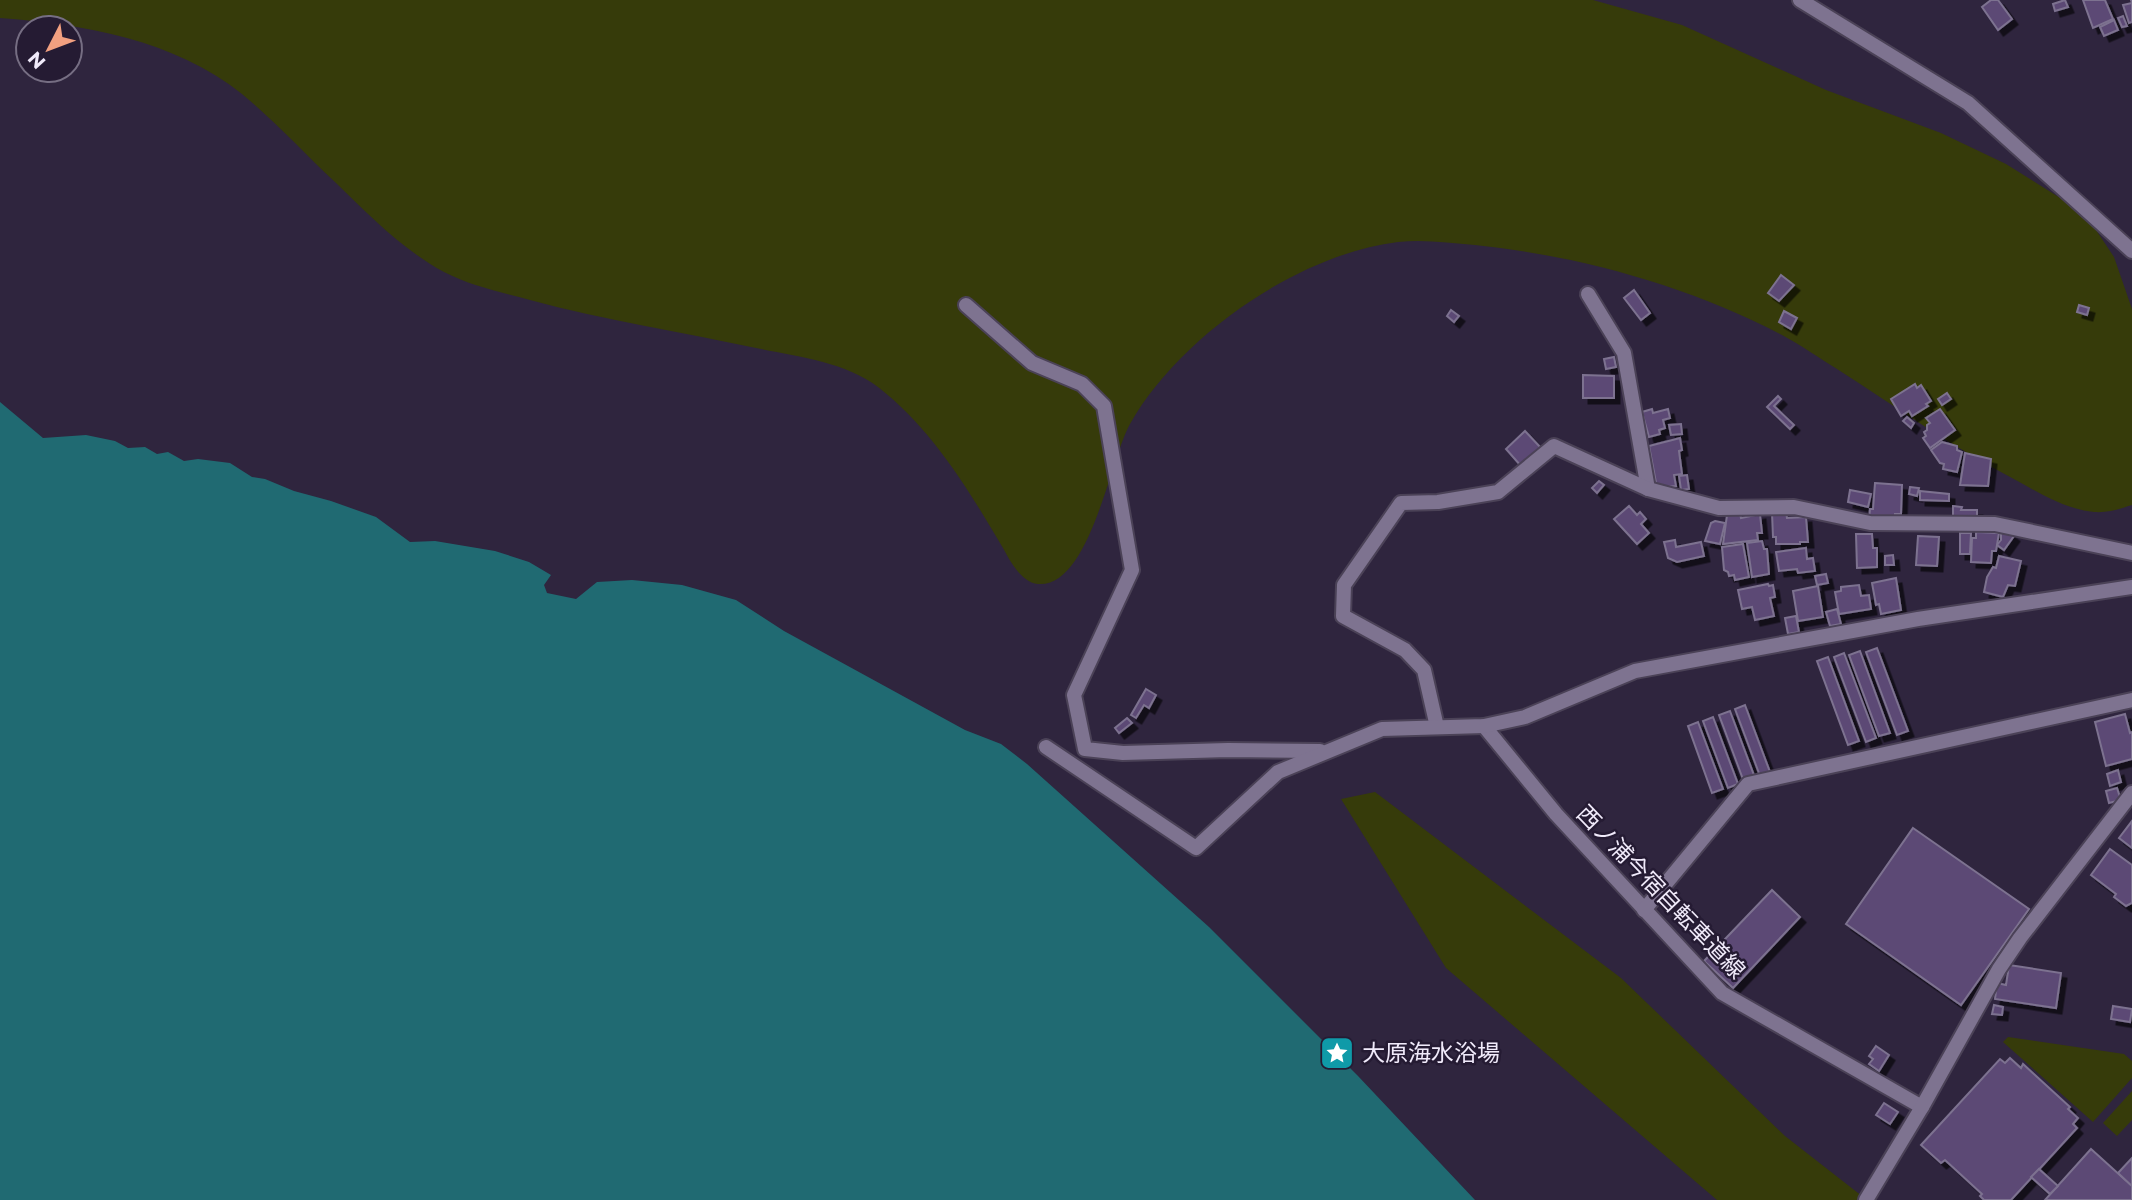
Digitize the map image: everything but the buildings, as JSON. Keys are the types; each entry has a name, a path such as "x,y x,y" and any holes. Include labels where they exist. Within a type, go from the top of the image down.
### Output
{"street":[{"path":"1800,0 1968,103 2132,251"},
{"path":"1588,294 1624,352 1648,489"},
{"path":"966,305 1032,363 1082,384 1104,406 1132,570 1074,695 1085,749 1123,753 1325,751"},
{"path":"1437,727 1424,670 1405,650 1343,616 1343,585 1401,503 1438,502 1498,492 1554,446 1648,489 1719,508 1794,507 1871,523 1995,524 2132,554"},
{"path":"1046,747 1196,848 1278,772 1382,729 1484,726 1525,717 1634,671 1918,619 2132,587"},
{"path":"1644,910 1748,784 2132,700"},
{"name":"西ノ浦今宿自転車道線","path":"1484,726 1556,814 1722,993 1922,1107"},
{"path":"1866,1200 1922,1107 1999,969 2132,793"}],"shaded area":[{"path":"0,0 1593,0 1682,25 1826,90 1941,133 2006,164 2065,201 2094,227 2114,257 2132,309 2132,505 2094,512 2052,499 1967,453 1789,339 1672,288 1594,265 1515,250 1408,241 1360,250 1321,263 1282,282 1210,331 1178,361 1151,392 1130,424 1096,519 1072,566 1056,580 1038,584 1026,579 1017,570 963,482 932,441 898,404 865,378 820,361 586,314 454,277 414,253 387,231 266,115 216,75 158,48 84,28 84,14 14,14 14,19 0,18"},
{"path":"0,402 43,438 86,435 115,441 128,448 145,447 157,454 168,452 184,461 198,459 230,463 252,477 376,517 410,542 435,541 495,551 529,562 551,575 544,585 547,593 576,599 597,582 632,580 682,585 736,600 784,631 965,730 1001,744 1027,764 1209,927 1358,1076 1475,1200 0,1200"},
{"path":"1375,792 1621,978 1785,1136 1867,1200 1717,1200 1446,968 1341,799"},
{"path":"2008,1037 2124,1054 2132,1061 2132,1078 2093,1122 2003,1042"},
{"path":"2132,1091 2132,1120 2117,1136 2103,1123"}],"place":[{"name":"大原海水浴場","path":"1337,1053"}]}
